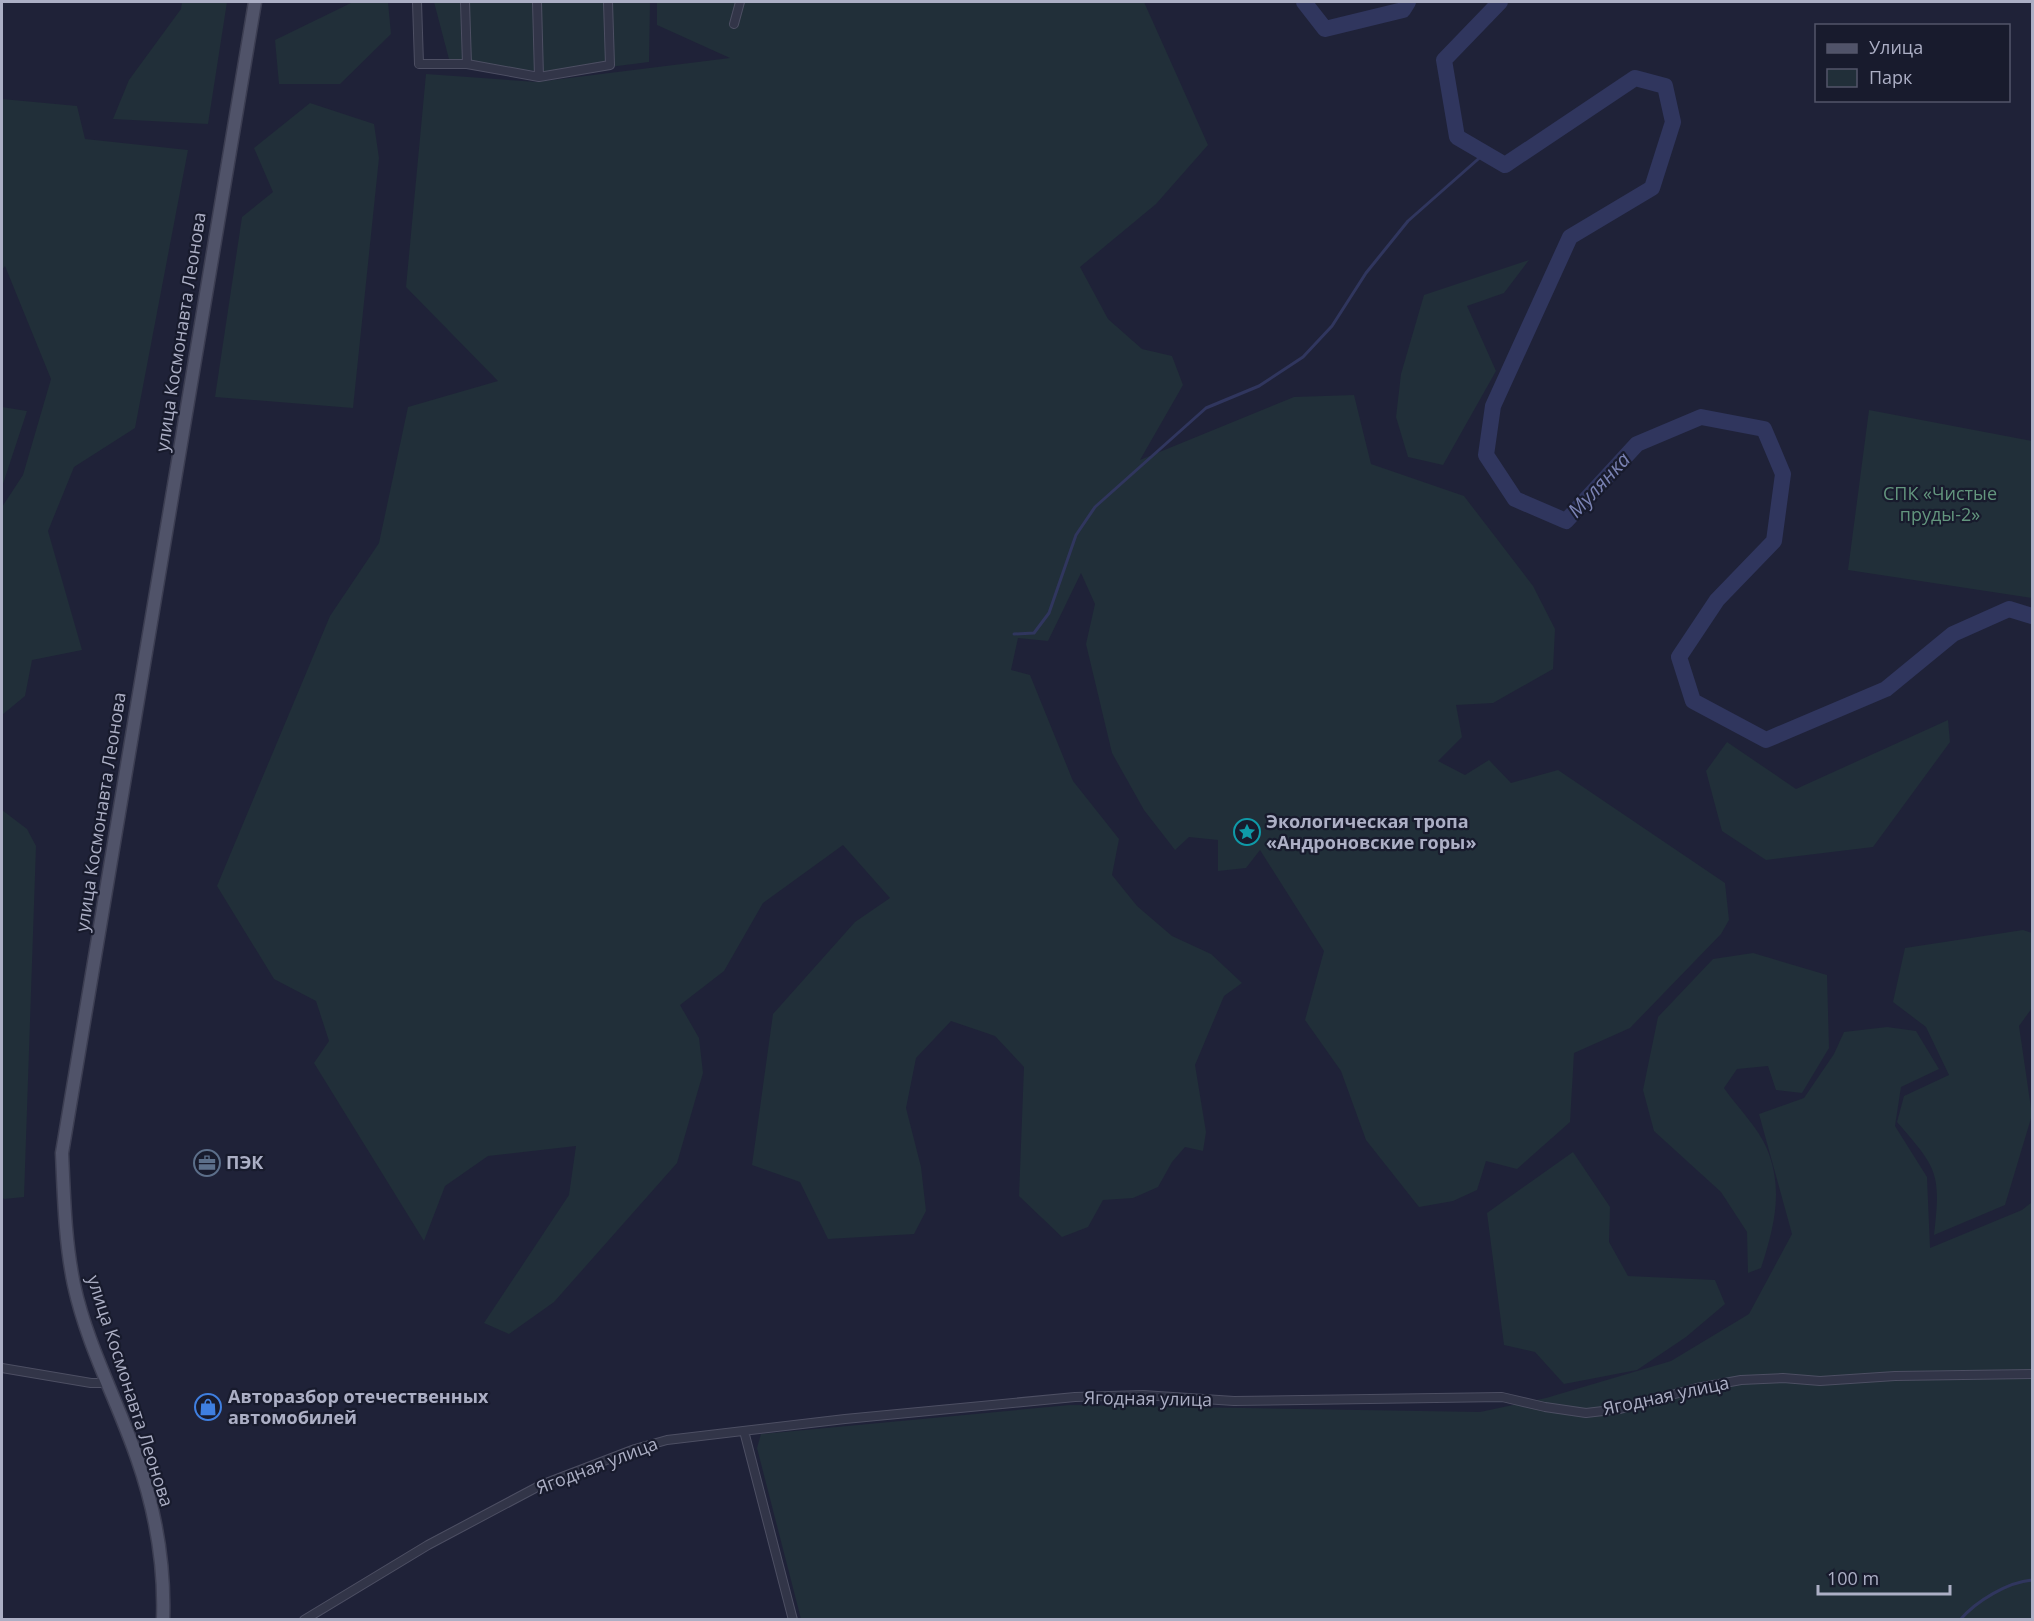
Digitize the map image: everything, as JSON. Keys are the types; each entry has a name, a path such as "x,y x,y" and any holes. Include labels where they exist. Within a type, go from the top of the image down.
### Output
{"main road":[{"name":"улица Космонавта Леонова","path":"163,1620 161,1568 148,1492 74,1286 64,1223 62,1153 255,2"}],"street":[{"path":"417,2 419,64 467,64 539,77 610,65 608,2"},
{"path":"465,2 467,64"},
{"path":"537,2 539,77"},
{"path":"734,24 740,2"},
{"path":"2,1368 91,1383 107,1383"},
{"name":"Ягодная улица","path":"304,1620 428,1545 561,1477 667,1440 1075,1397 1143,1395 1234,1401 1502,1397 1586,1413 1620,1409 1697,1388 1741,1380 1783,1378 1820,1381 1895,1376 2032,1374"},
{"path":"744,1431 793,1620"}],"green space":[{"path":"182,2 227,2 208,124 113,119 129,80 181,9"},
{"path":"353,2 388,2 391,34 340,84 279,84 275,40"},
{"path":"434,2 650,2 649,62 562,73 450,63"},
{"path":"657,2 1144,2 1208,145 1156,204 1080,267 1108,319 1142,349 1172,356 1183,385 1140,460 1294,397 1354,395 1371,464 1464,496 1533,586 1555,629 1553,669 1493,703 1456,705 1462,737 1438,761 1465,775 1489,760 1511,783 1558,770 1725,883 1729,920 1721,934 1630,1028 1574,1053 1570,1122 1517,1169 1486,1161 1477,1190 1453,1201 1419,1207 1366,1140 1341,1071 1305,1020 1324,951 1260,850 1246,868 1218,871 1218,840 1189,837 1175,850 1144,810 1112,753 1086,644 1095,604 1081,573 1048,641 1018,638 1011,670 1030,675 1073,781 1119,839 1112,875 1137,906 1172,936 1211,954 1242,983 1224,996 1195,1065 1206,1132 1203,1151 1185,1147 1172,1162 1158,1187 1133,1198 1103,1200 1088,1227 1062,1237 1019,1196 1024,1067 995,1036 951,1021 916,1058 906,1108 921,1167 926,1211 914,1234 828,1239 800,1182 752,1165 773,1014 855,922 890,898 843,845 763,903 724,971 680,1005 699,1038 703,1073 677,1163 554,1302 509,1334 484,1323 569,1195 576,1146 488,1156 445,1186 424,1241 314,1063 329,1041 316,1001 274,979 217,886 330,616 379,543 408,407 498,381 406,287 426,74 537,82 730,58 657,25"},
{"path":"2,99 77,106 85,139 188,150 135,428 74,467 48,531 82,650 32,660 25,696 2,715 2,507 23,475 51,379 5,266 2,270"},
{"path":"310,103 374,124 379,158 353,408 215,397 242,217 273,192 254,148"},
{"path":"1529,260 1504,293 1467,306 1496,371 1443,465 1408,457 1396,417 1401,374 1424,295"},
{"path":"2,407 27,411 2,487"},
{"name":"СПК «Чистые пруды-2»","path":"1869,410 2032,441 2032,598 1848,570"},
{"path":"1948,720 1950,742 1873,847 1766,860 1722,831 1706,771 1727,742 1796,789"},
{"path":"2,810 27,829 36,846 24,1197 4,1199 2,1197"},
{"path":"2023,930 2032,933 2032,1008 2019,1026 2032,1115 2005,1205 1934,1235 1937,1198 1933,1173 1929,1162 1897,1122 1904,1096 1949,1075 1926,1027 1893,1002 1905,948"},
{"path":"1753,953 1827,975 1829,1048 1802,1093 1776,1090 1768,1066 1737,1069 1724,1088 1763,1141 1775,1179 1775,1209 1766,1253 1761,1268 1748,1273 1747,1232 1721,1192 1654,1131 1643,1090 1658,1017 1713,959"},
{"path":"1887,1027 1916,1031 1939,1069 1901,1087 1895,1126 1927,1177 1930,1248 2022,1210 2032,1202 2032,1619 801,1619 757,1448 761,1434 1070,1405 1480,1412 1546,1398 1671,1361 1749,1314 1792,1234 1759,1114 1804,1098 1834,1054 1844,1032"},
{"path":"1573,1152 1610,1207 1609,1242 1628,1276 1715,1280 1725,1304 1686,1337 1637,1370 1564,1384 1535,1352 1504,1345 1487,1213"}],"waterway":[{"name":"Мулянка","path":"1304,2 1325,29 1403,10 1408,2"},
{"name":"Мулянка","path":"1500,2 1444,60 1457,137 1505,165 1635,78 1665,86 1673,122 1652,188 1570,237 1493,406 1486,455 1515,499 1566,521 1637,444 1701,417 1764,429 1783,474 1774,541 1717,600 1679,657 1693,701 1766,740 1886,689 1953,634 2009,609 2032,616"},
{"path":"1014,634 1034,633 1049,613 1076,535 1095,507 1206,408 1259,386 1303,357 1332,326 1366,273 1408,221 1485,153"},
{"path":"1960,1620 1993,1594 2013,1584 2032,1580"}],"place":[{"name":"Экологическая тропа «Андроновские горы»","path":"1247,832"},
{"name":"ПЭК","path":"207,1163"},
{"name":"Авторазбор отечественных автомобилей","path":"208,1407"}]}
